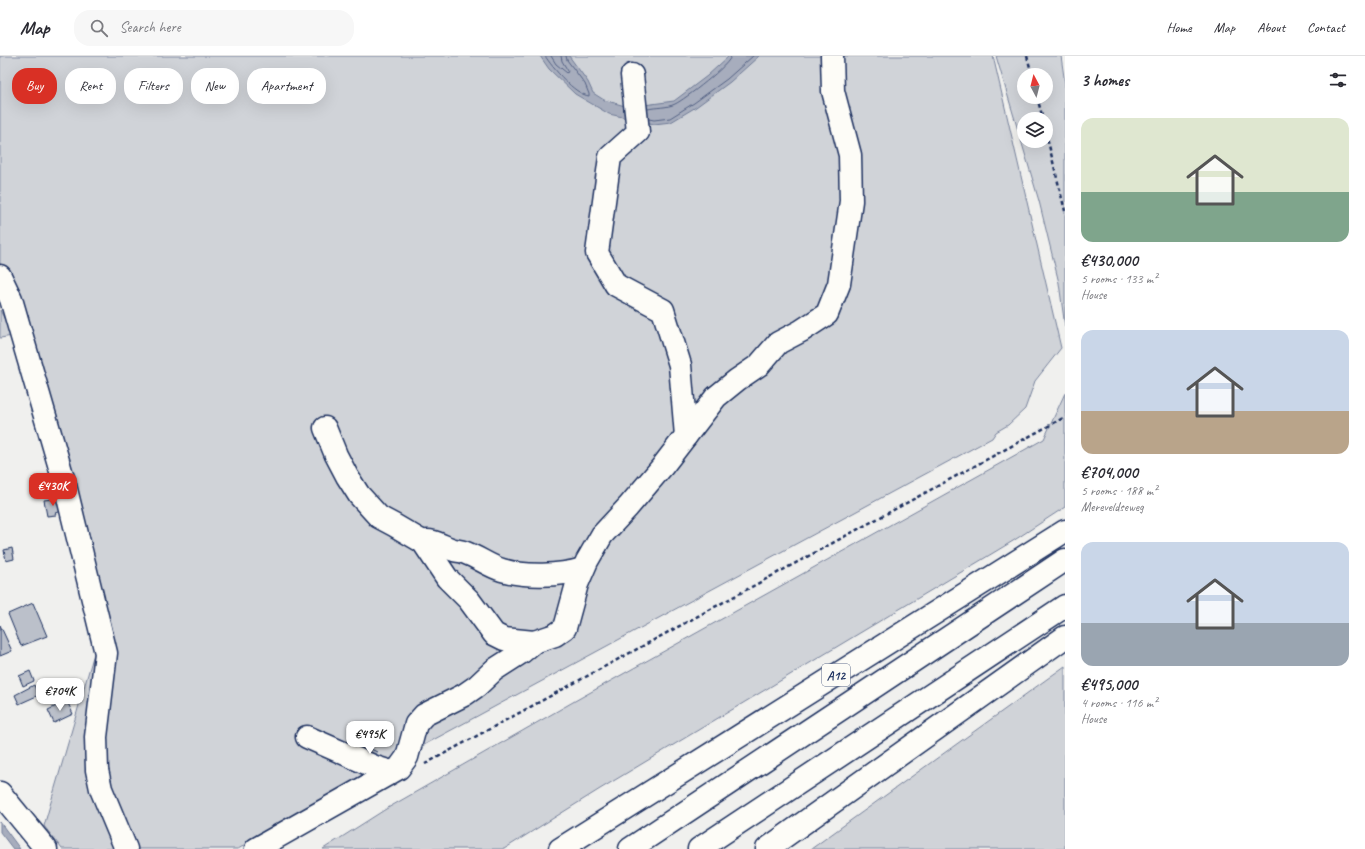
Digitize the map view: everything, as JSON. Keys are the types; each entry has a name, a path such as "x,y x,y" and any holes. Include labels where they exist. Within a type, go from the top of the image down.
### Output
{"main road":[{"path":"256,849 399,768 407,757 416,724 424,715 464,695 477,686 494,670 522,652 534,642 554,635 565,628 577,584 583,569 602,535 628,507 716,397 759,365 778,343 801,331 827,314 839,284 851,200 850,155 833,91 831,56"},
{"path":"632,75 638,132 610,157 597,253 616,285 663,310 680,365 686,436"},
{"path":"0,276 11,299 65,485 106,653 96,737 97,770 101,789 126,849"},
{"path":"325,428 336,456 351,482 379,517 423,542 447,578 469,600 494,634 504,639 534,642"},
{"name":"A12","path":"560,849 1065,531"},
{"path":"423,542 437,543 455,550 466,552 489,566 503,571 548,575 583,569"},
{"name":"A12","path":"630,849 1065,560"},
{"path":"699,849 1065,606"},
{"path":"767,849 1065,637"},
{"path":"307,737 375,767 391,772"},
{"path":"0,793 46,849"}],"path":[{"path":"1027,56 1030,68"},
{"path":"1050,148 1065,211"},
{"path":"422,766 1065,416"}],"shaded area":[{"path":"0,56 993,56 1061,348 1035,381 1025,409 1008,425 996,432 992,438 433,740 238,849 62,849 44,826 97,643 9,303 0,297"},
{"path":"996,56 1061,56 1065,84 1065,327 1059,283 1039,201 1023,148 1053,148 1053,112 1017,112 1017,127"},
{"path":"0,310 13,336 0,338"},
{"path":"1065,393 1065,507 1013,541 600,789 504,849 323,849 386,809 573,702 1044,439"},
{"path":"1065,666 1065,849 811,849"}],"water":[{"path":"540,56 569,56 588,82 593,93 604,100 625,106 674,101 707,76 729,56 759,56 730,82 696,107 671,122 654,124 609,114 575,94 549,69"},
{"path":"0,822 20,849 13,849 0,832"}],"building":[{"path":"60,498 63,511 55,513 56,515 47,516 44,500"},
{"path":"12,548 14,559 6,561 4,550"},
{"path":"33,603 47,636 21,646 8,614"},
{"path":"0,625 12,651 0,656"},
{"path":"30,671 34,681 23,686 19,676"},
{"path":"34,685 39,695 19,704 15,695"},
{"path":"67,701 73,714 54,723 48,710"},
{"path":"367,747 377,752 373,762 362,758"}]}
